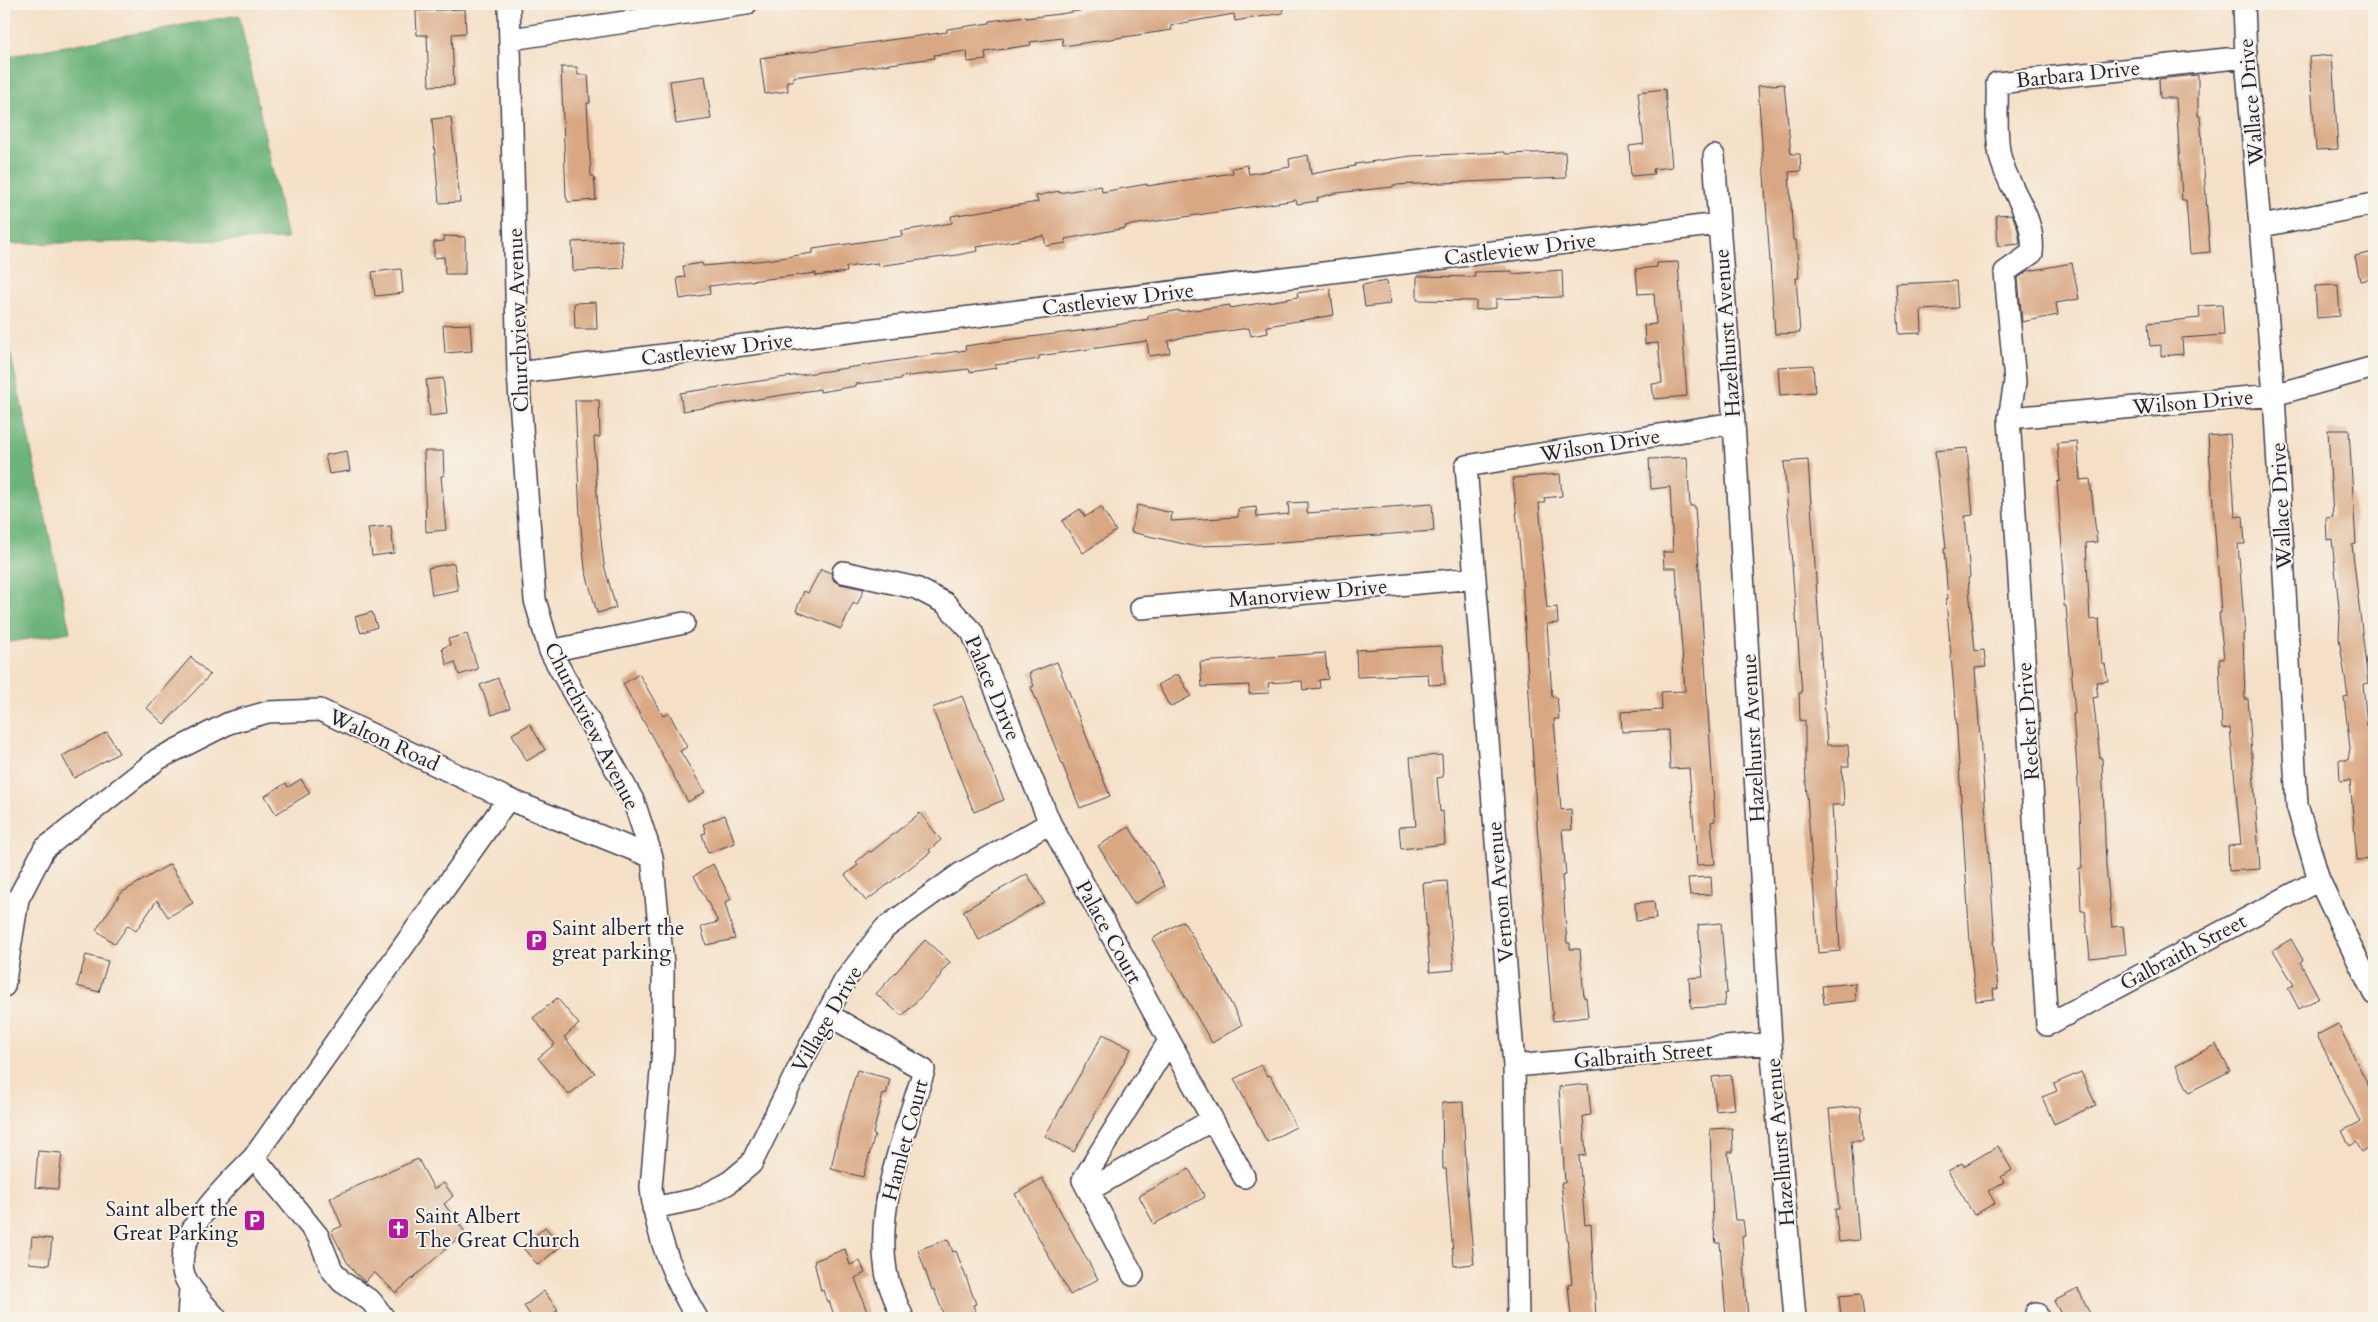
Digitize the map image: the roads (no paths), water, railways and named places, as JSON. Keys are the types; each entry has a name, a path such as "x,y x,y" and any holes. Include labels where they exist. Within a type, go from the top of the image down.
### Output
{"street":[{"name":"Churchview Avenue","path":"509,4 518,373 535,600 550,651 634,802 652,857 663,964 663,1049 651,1187 652,1208 684,1295 698,1318"},
{"path":"511,39 746,4"},
{"name":"Wallace Drive","path":"2244,4 2246,57 2262,226 2274,395 2297,805 2319,880 2374,994"},
{"name":"Barbara Drive","path":"2009,418 2015,382 2005,272 2032,253 2034,238 2023,205 2008,179 2000,155 1997,83 2246,57"},
{"name":"Hazelhurst Avenue","path":"1714,156 1734,423 1771,1043 1795,1318"},
{"path":"2262,226 2374,204"},
{"name":"Castleview Drive","path":"518,373 1719,224"},
{"name":"Wilson Drive","path":"2009,418 2274,395 2374,367"},
{"name":"Recker Drive","path":"2009,418 2048,1025"},
{"name":"Wilson Drive","path":"1466,466 1734,423"},
{"name":"Vernon Avenue","path":"1466,466 1514,1066 1518,1318"},
{"name":"Palace Drive","path":"843,572 916,588 945,603 972,632 1050,823"},
{"name":"Manorview Drive","path":"1141,608 1475,578"},
{"path":"550,651 684,623"},
{"name":"Walton Road","path":"4,986 18,899 44,849 158,759 229,723 268,712 320,710 508,799 652,857"},
{"path":"216,1318 190,1288 183,1269 186,1246 199,1219 222,1190 254,1157 508,799"},
{"name":"Village Drive","path":"652,1208 697,1199 728,1184 751,1164 845,980 885,928 960,874 1050,823"},
{"name":"Palace Court","path":"1050,823 1244,1177"},
{"name":"Galbraith Street","path":"2048,1025 2319,880"},
{"name":"Hamlet Court","path":"827,1014 924,1070 888,1195 882,1238 886,1274 903,1318"},
{"path":"1133,1275 1083,1180 1169,1041"},
{"name":"Galbraith Street","path":"1514,1066 1771,1043"},
{"path":"1089,1190 1212,1120"},
{"path":"254,1157 318,1236 332,1270 342,1282 371,1301 384,1318"},
{"path":"188,1318 190,1288"}],"place":[{"name":"Saint albert the great parking","path":"536,940"},
{"name":"Saint albert the Great Parking","path":"254,1221"},
{"name":"Saint Albert The Great Church","path":"399,1228"}]}
